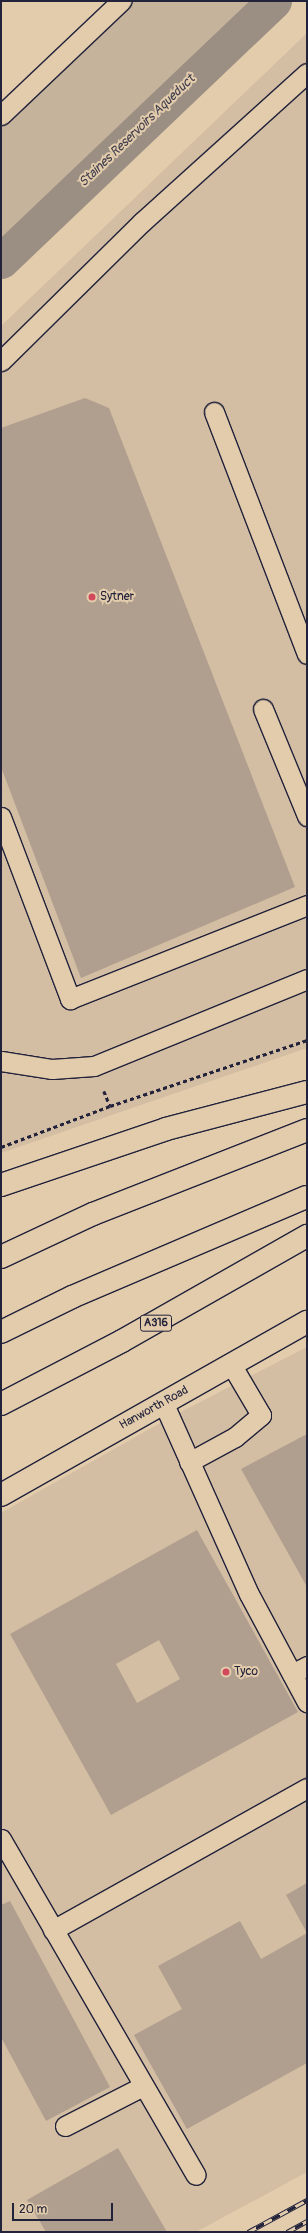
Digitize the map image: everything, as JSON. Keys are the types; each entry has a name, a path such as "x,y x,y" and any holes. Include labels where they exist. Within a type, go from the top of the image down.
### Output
{"main road":[{"path":"1,1184 166,1129 307,1092"},
{"path":"1,1257 93,1214 307,1130"},
{"path":"1,1332 72,1297 307,1197"},
{"name":"A316","path":"1,1404 122,1342 307,1236"},
{"name":"Hanworth Road","path":"1,1495 163,1402 307,1322"}],"lane":[{"path":"1,114 121,1"},
{"path":"1,361 142,222 307,73"},
{"path":"214,412 307,654"},
{"path":"262,709 307,816"},
{"path":"1,817 70,999 307,905"},
{"path":"1,1061 52,1069 94,1066 307,979"},
{"path":"189,1462 235,1437 261,1415 231,1364"},
{"path":"163,1402 248,1594 299,1670 307,1702"},
{"path":"53,1930 307,1788"},
{"path":"1,1839 196,2175"},
{"path":"65,2126 143,2086"}],"path":[{"path":"1,1147 110,1106 307,1040"},
{"path":"94,1066 110,1106"}],"shaded area":[{"path":"121,1 274,1 1,261 1,115"},
{"path":"307,33 307,1048 1,1153 1,326"},
{"path":"307,1347 307,2172 196,2232 1,2232 1,1513 169,1418"}],"building":[{"name":"Sytner","path":"85,398 109,408 295,887 81,978 1,767 1,428"},
{"path":"307,1434 307,1587 241,1469"},
{"name":"Tyco","path":"197,1530 298,1712 111,1815 10,1634","holes":["159,1640 180,1679 137,1703 116,1664"]},
{"path":"307,1883 307,1933 286,1895"},
{"path":"10,1901 110,2087 46,2121 1,2037 1,1905"},
{"path":"240,1921 261,1959 307,1933 307,2063 187,2129 134,2035 182,2009 158,1966"},
{"path":"118,2148 167,2232 46,2232 27,2200"}],"waterway":[{"name":"Staines Reservoirs Aqueduct","path":"1,261 274,1"}],"railway":[{"path":"248,2232 307,2200"},
{"path":"287,2232 307,2221"}],"place":[{"name":"Sytner","path":"92,597"},
{"name":"Tyco","path":"226,1672"}]}
